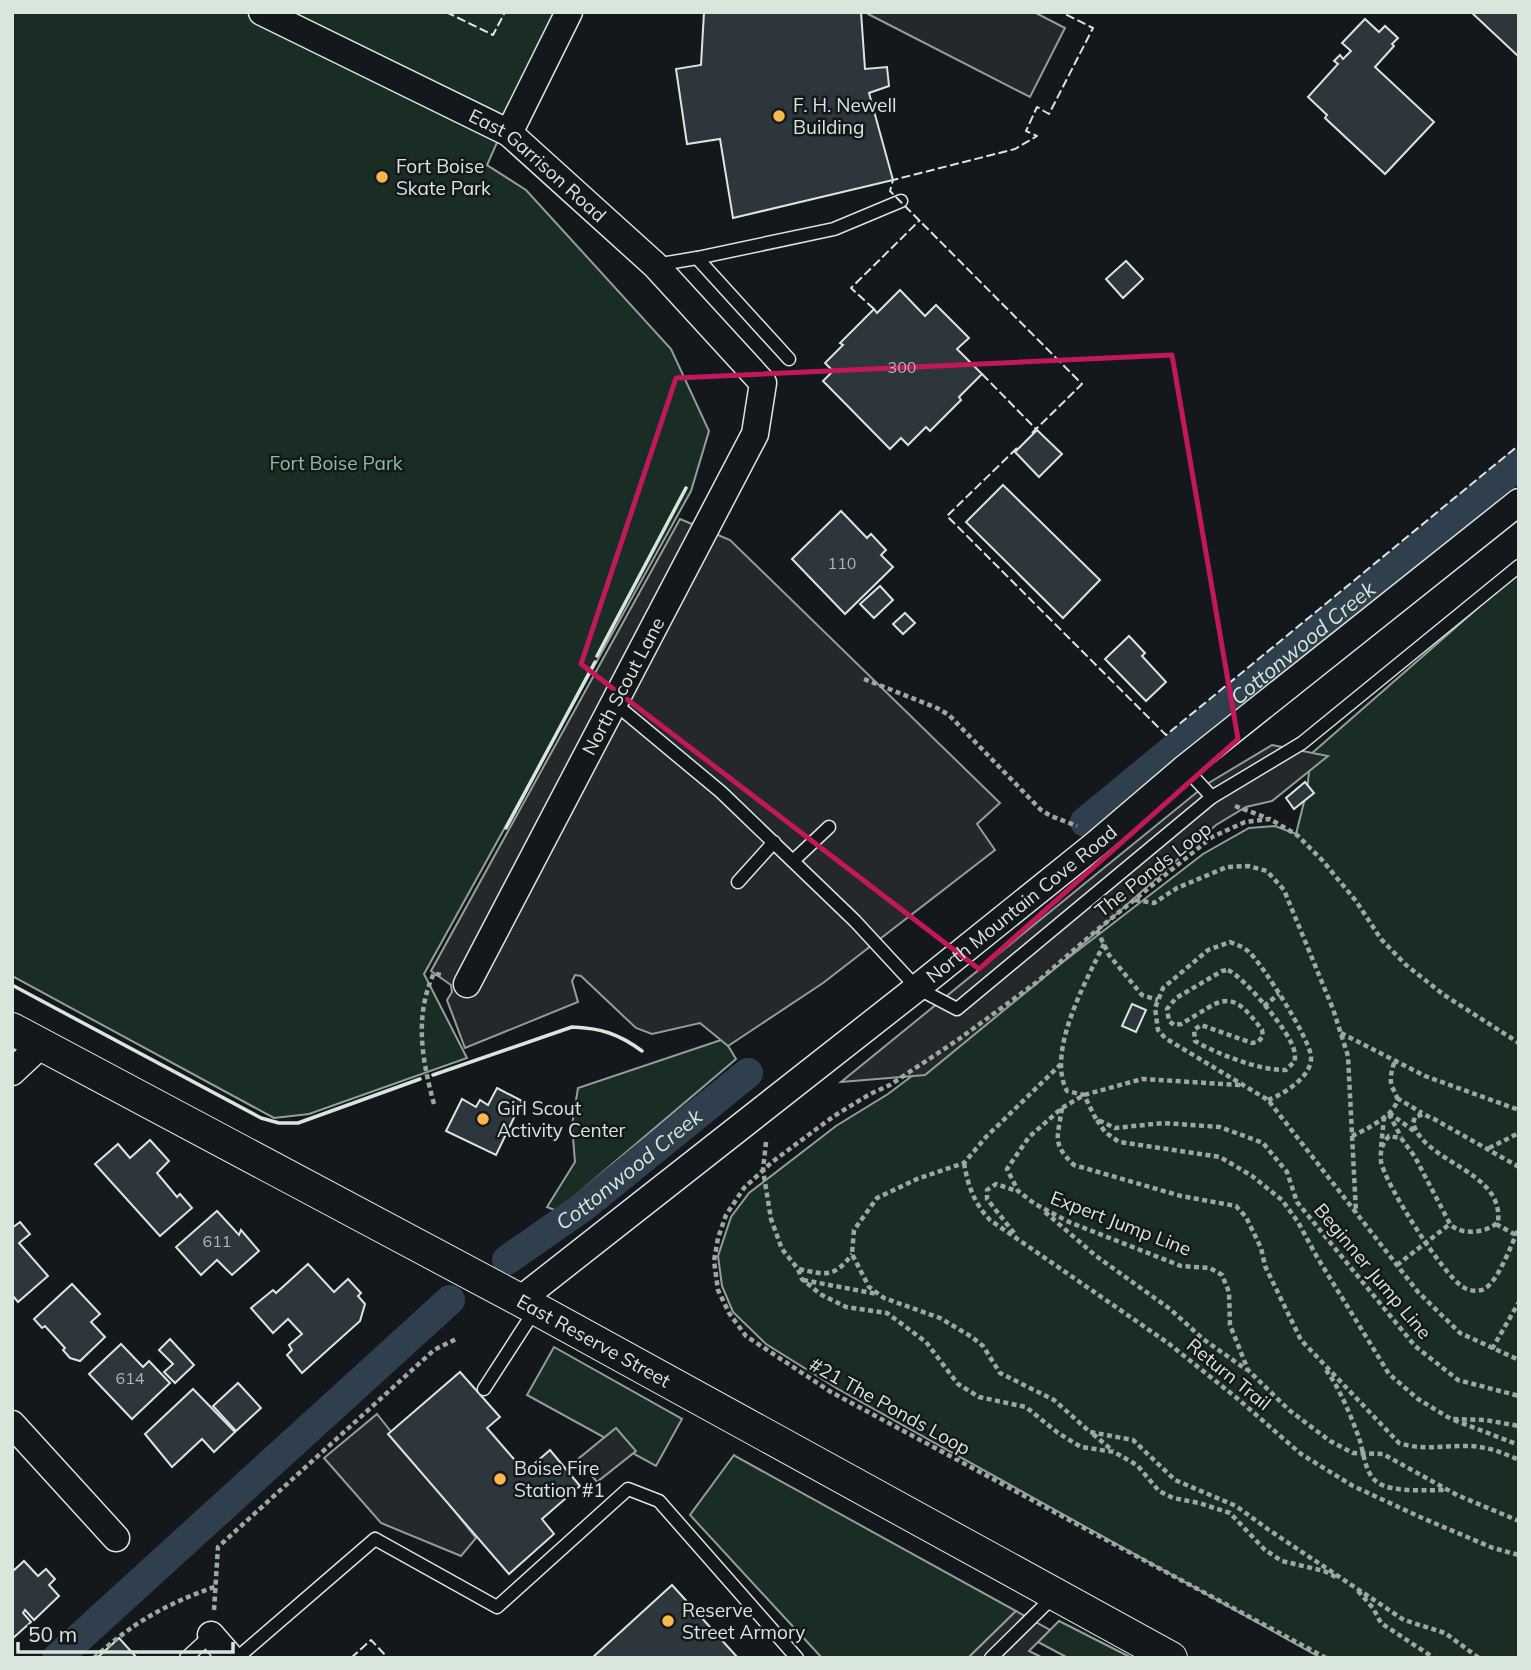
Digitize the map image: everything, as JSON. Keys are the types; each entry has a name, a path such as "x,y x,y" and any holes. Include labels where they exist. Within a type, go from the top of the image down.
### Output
{"street":[{"name":"East Garrison Road","path":"262,12 509,134 654,265 763,383"},
{"path":"509,134 569,12"},
{"name":"North Scout Lane","path":"467,984 755,435 763,383"},
{"name":"North Mountain Cove Road","path":"528,1305 1096,844 1185,768 1519,502"},
{"name":"East Reserve Street","path":"12,1029 528,1305 1171,1658"},
{"path":"12,1072 42,1044"},
{"path":"12,1424 116,1538"},
{"path":"211,1635 232,1658"}],"lane":[{"path":"654,265 834,229 901,201"},
{"path":"698,258 789,359"},
{"path":"614,703 721,792 855,921 917,988 957,1009 1212,797 1302,743 1519,566"},
{"path":"1185,768 1212,797"},
{"path":"793,861 829,827"},
{"path":"738,882 774,842"},
{"path":"484,1389 528,1305"},
{"path":"237,1658 375,1539 496,1606 628,1489 659,1501 797,1658"},
{"path":"993,1657 1054,1595"},
{"path":"186,1658 211,1635"}],"path":[{"path":"864,679 949,715 1041,810 1082,828"},
{"path":"1212,797 1270,819 1297,835 1322,860 1356,901 1381,939 1406,965 1444,995 1519,1043"},
{"name":"The Ponds Loop","path":"890,1086 1037,982 1212,837 1245,822 1270,819"},
{"path":"1134,900 1154,903 1177,888 1227,867 1248,866 1267,872 1284,890 1348,1056 1356,1213"},
{"path":"1097,930 1109,954 1142,995 1158,1000"},
{"path":"1268,1100 1281,1095 1299,1082 1310,1064 1311,1055 1258,961 1247,949 1230,942 1208,950 1163,988 1155,1008 1158,1030 1164,1038 1268,1100 1418,1292 1460,1333 1519,1360"},
{"path":"1084,1095 1067,1091 1063,1084 1061,1064 1077,1001 1104,944"},
{"path":"1222,971 1238,974 1265,1006 1294,1049 1295,1061 1286,1070 1267,1069 1195,1041 1194,1030 1201,1024 1252,1043 1258,1042 1263,1035 1262,1030 1239,1002 1224,999 1181,1024 1174,1025 1167,1015 1167,1009 1175,998 1222,971"},
{"path":"434,1104 422,1048 423,1009 427,989 434,973 467,984"},
{"path":"1265,1006 1279,994"},
{"path":"1340,1032 1425,1076 1519,1110"},
{"path":"1395,1060 1391,1084 1397,1098 1519,1167"},
{"path":"798,1269 825,1275 842,1268 852,1254 855,1230 877,1198 917,1179 964,1163 986,1137 1061,1064"},
{"path":"1018,1191 1007,1169 1029,1137 1062,1108 1084,1095 1142,1079 1240,1085"},
{"name":"#21 The Ponds Loop","path":"890,1086 870,1094 834,1116 763,1170 744,1188 726,1215 714,1261 718,1290 729,1313 746,1336 831,1392 1326,1658"},
{"path":"1084,1095 1105,1132 1119,1142 1220,1157 1282,1200 1298,1222 1389,1374 1418,1399 1451,1419 1519,1446"},
{"path":"1352,1136 1384,1118 1395,1107 1397,1098"},
{"path":"1062,1108 1057,1143 1074,1165 1181,1196 1236,1206 1246,1217 1261,1248 1265,1266 1301,1340 1399,1443 1412,1447 1474,1446 1503,1452 1519,1460"},
{"path":"1389,1113 1479,1180 1497,1206 1499,1215 1496,1224 1491,1228 1462,1231 1450,1224 1389,1113"},
{"path":"1418,1133 1413,1123 1418,1114 1423,1114"},
{"path":"1384,1118 1381,1162 1387,1180 1426,1242 1453,1279 1465,1289 1476,1291 1489,1285 1519,1228"},
{"name":"Beginner Jump Line","path":"1096,1119 1115,1128 1164,1124 1220,1127 1264,1143 1287,1172 1297,1202 1415,1346 1458,1380 1519,1396"},
{"path":"1488,1149 1519,1133"},
{"path":"1381,1148 1389,1136 1401,1138"},
{"name":"Return Trail","path":"964,1163 968,1186 979,1208 990,1220 1168,1343 1301,1454 1353,1486 1409,1512 1493,1548 1519,1555"},
{"path":"763,1170 771,1219 782,1249 798,1269 802,1279 820,1294 846,1307 887,1313 926,1342 958,1384 979,1397 1026,1407 1058,1433 1081,1447 1114,1451"},
{"path":"1018,1191 996,1184 987,1191 987,1199 1023,1242"},
{"name":"Expert Jump Line","path":"1018,1191 1096,1256 1170,1309 1203,1339 1248,1370 1289,1410 1330,1441 1353,1452 1383,1454 1447,1490 1519,1521"},
{"name":"Expert Jump Line","path":"1035,1204 1069,1222 1181,1266 1210,1268 1222,1275 1229,1292 1230,1325 1248,1370"},
{"path":"1397,1265 1450,1224"},
{"path":"1496,1224 1516,1235"},
{"path":"852,1254 869,1287 878,1294"},
{"path":"802,1279 878,1294 940,1318 972,1336 983,1346 1000,1373 1054,1400 1114,1451 1137,1465 1159,1491 1173,1498 1230,1513 1265,1550 1282,1561 1324,1571 1352,1584 1373,1608 1381,1623 1434,1658"},
{"path":"1492,1349 1519,1302"},
{"path":"211,1635 218,1547 434,1350 458,1338"},
{"path":"1319,1359 1337,1388 1370,1474 1378,1483 1389,1488 1447,1490"},
{"path":"1451,1419 1485,1420 1519,1426"},
{"path":"1090,1432 1133,1440 1175,1480 1236,1506 1404,1620 1445,1633 1479,1658"},
{"path":"94,1658 125,1630 177,1600 217,1586"}],"highlighted area":[{"path":"1172,355 1238,739 979,969 581,664 676,378"}],"green space":[{"name":"Fort Boise Park","path":"12,12 555,12 487,165 526,190 671,349 709,431 691,491 424,974 467,1058 309,1114 274,1118 12,976"},
{"path":"1519,572 1519,1658 1321,1658 838,1389 766,1344 733,1312 722,1286 718,1256 731,1217 749,1193 836,1126 888,1094 1203,854 1249,828 1275,826 1296,834 1307,790 1311,754"},
{"path":"724,1039 736,1059 557,1211 547,1207 575,1162 572,1125 578,1088"},
{"path":"554,1347 682,1419 656,1466 527,1395"},
{"path":"734,1455 1016,1611 968,1658 822,1658 690,1515"},
{"path":"1059,1621 1132,1658 1068,1658 1038,1642"}],"shaded area":[{"path":"1034,12 1065,28 1030,97 868,14"},
{"path":"680,519 730,540 1000,803 977,824 995,850 823,983 728,1046 700,1023 652,1034 636,1028 581,976 575,975 572,981 578,1002 465,1048 447,1000 452,992 451,985 431,971"},
{"path":"1272,745 1328,756 1272,801 1246,807 1216,825 1064,961 925,1075 841,1082 1207,784"},
{"path":"377,1414 476,1538 461,1556 381,1523 324,1458"},
{"path":"616,1428 636,1451 597,1482 578,1459"},
{"path":"1016,1611 1050,1630 1029,1651 1043,1658 968,1658"}],"building":[{"name":"F. H. Newell Building","path":"704,12 861,12 865,69 887,67 889,86 869,93 893,180 733,218 720,139 687,144 676,69 701,65"},
{"path":"1471,12 1516,12 1519,15 1519,57"},
{"path":"1365,19 1379,32 1385,26 1398,38 1375,67 1434,122 1385,174 1325,118 1327,115 1308,97 1338,64 1334,61 1340,55 1343,59 1351,51 1342,43"},
{"path":"1126,261 1143,279 1123,298 1106,279"},
{"path":"900,290 925,316 936,305 969,338 957,349 982,374 930,431 926,427 908,445 901,438 890,449 823,381 833,371 825,363 843,345 840,343 874,309 877,313"},
{"path":"1037,430 1062,454 1039,477 1015,452"},
{"path":"1003,485 1100,580 1063,618 966,522"},
{"path":"841,511 867,538 871,534 886,550 881,555 893,567 845,614 792,559"},
{"path":"880,586 893,600 874,618 860,604"},
{"path":"905,613 915,623 903,634 893,624"},
{"path":"1129,636 1145,653 1142,656 1166,682 1146,701 1105,659"},
{"path":"1305,782 1314,793 1294,809 1286,798"},
{"path":"1132,1004 1146,1010 1136,1032 1122,1026"},
{"name":"Girl Scout Activity Center","path":"497,1088 522,1101 496,1155 446,1131 462,1099 476,1107 480,1100 488,1105"},
{"path":"150,1140 169,1161 157,1173 177,1197 180,1194 192,1208 160,1236 95,1164 118,1144 130,1158"},
{"path":"217,1211 239,1235 241,1230 259,1251 232,1275 217,1260 201,1275 176,1247"},
{"path":"20,1222 30,1234 19,1243 48,1276 18,1302 12,1295 12,1228"},
{"path":"308,1264 334,1292 348,1279 361,1293 358,1296 365,1304 360,1321 302,1373 287,1355 292,1350 289,1345 302,1334 288,1319 273,1333 251,1308 273,1290 276,1293"},
{"path":"72,1284 100,1314 91,1322 105,1337 80,1361 70,1358 63,1350 65,1348 45,1326 42,1328 34,1319"},
{"path":"170,1339 194,1365 175,1383 164,1372 173,1364 159,1350"},
{"path":"121,1344 143,1367 149,1361 170,1383 132,1419 89,1374"},
{"name":"Boise Fire Station #1","path":"460,1372 500,1417 487,1428 525,1472 550,1450 580,1486 542,1519 554,1534 509,1574 388,1434"},
{"path":"238,1383 261,1408 236,1431 213,1406"},
{"path":"193,1389 235,1432 214,1452 202,1439 172,1467 145,1434"},
{"path":"24,1561 38,1576 46,1569 55,1579 49,1585 59,1596 34,1620 25,1610 23,1613 31,1622 12,1639 12,1572"},
{"name":"Reserve Street Armory","path":"672,1585 738,1658 592,1658"},
{"path":"119,1638 137,1658 97,1658"}],"waterway":[{"name":"Cottonwood Creek","path":"1085,822 1519,464"},
{"name":"Cottonwood Creek","path":"507,1260 583,1207 748,1073"},
{"path":"57,1658 450,1300"}],"fence":[{"path":"446,12 493,35 505,12"},
{"path":"1032,433 1082,384 890,191 893,180 1015,149 1037,136 1026,131 1037,107 1049,114 1093,28 1061,12"},
{"path":"874,309 851,288 920,220"},
{"path":"982,374 1036,429"},
{"path":"1017,448 947,516 1166,735 1519,445"},
{"path":"351,1658 371,1640 388,1658"}],"wall":[{"path":"597,656 686,488"},
{"path":"506,828 595,662"},
{"path":"12,985 261,1118 279,1123 298,1123 420,1079"},
{"path":"433,1075 572,1027 609,1033 642,1051"}],"place":[{"name":"F. H. Newell Building","path":"779,116"},
{"name":"Fort Boise Skate Park","path":"382,177"},
{"name":"Girl Scout Activity Center","path":"483,1119"},
{"name":"Boise Fire Station #1","path":"500,1479"},
{"name":"Reserve Street Armory","path":"668,1621"}]}
